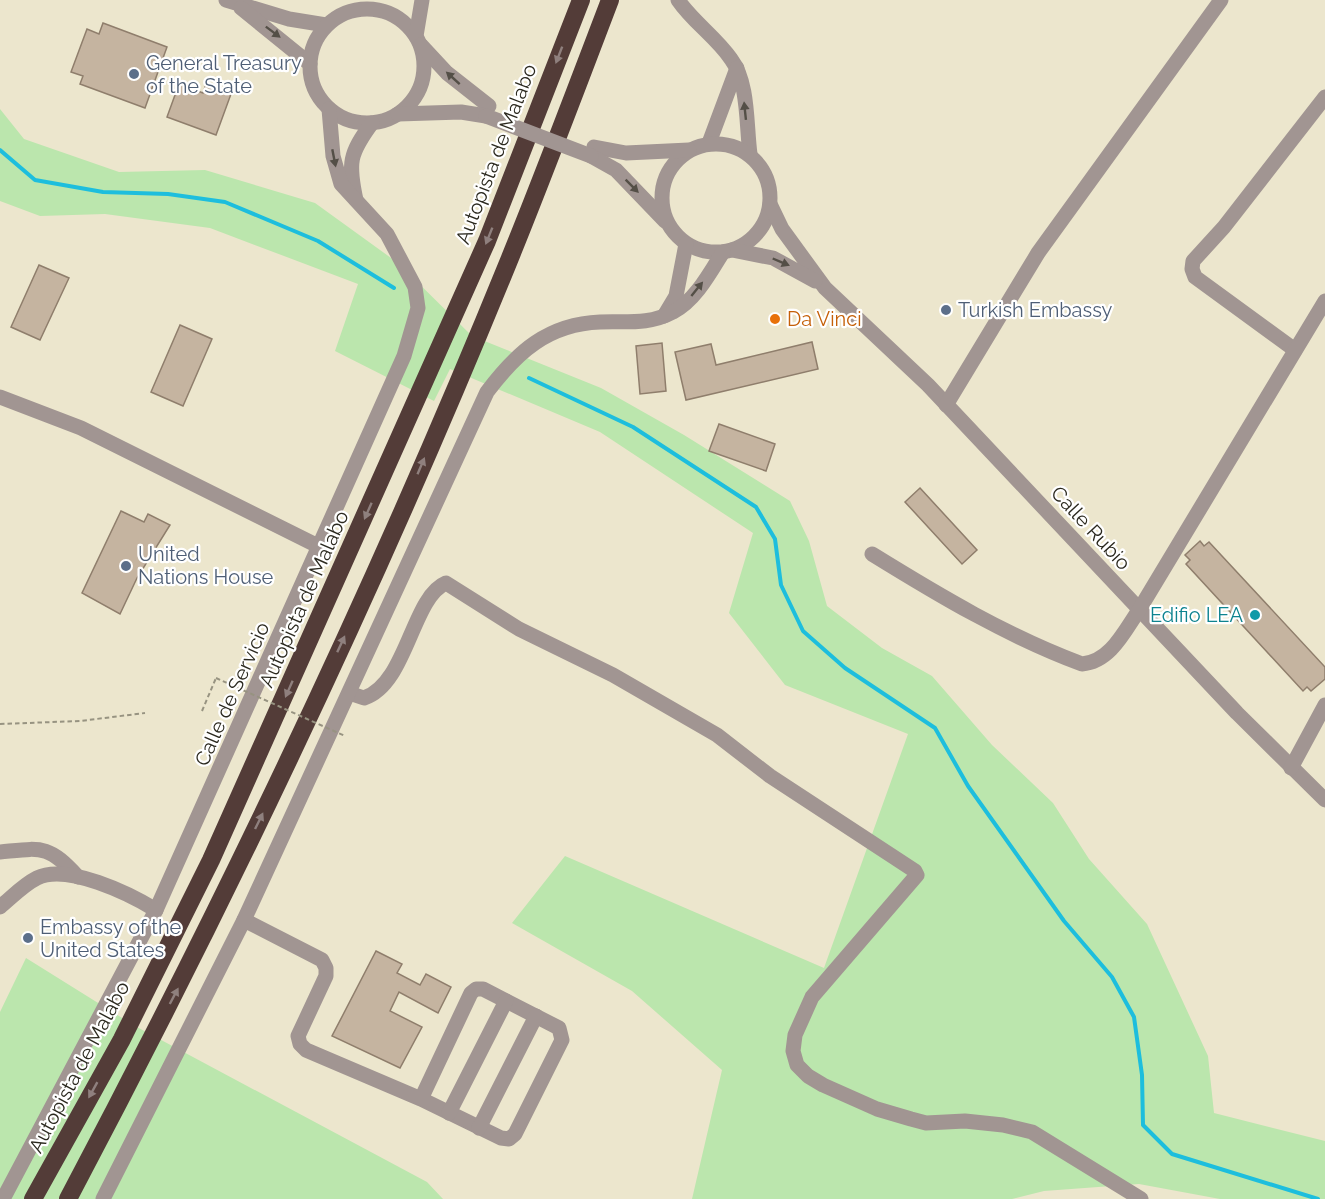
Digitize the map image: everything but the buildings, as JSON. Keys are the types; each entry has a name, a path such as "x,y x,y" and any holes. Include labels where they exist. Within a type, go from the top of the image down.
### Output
{"highway":[{"name":"Autopista de Malabo","path":"33,1199 122,1039 221,839 487,241 581,0"},
{"path":"68,1199 178,989 271,797 390,537 512,253 610,0"}],"street":[{"path":"398,114 412,101 421,84 424,65 418,41 422,0"},
{"path":"678,0 725,51 737,68 742,84 750,154"},
{"path":"946,405 1038,253 1221,0"},
{"path":"230,2 289,19 326,25"},
{"path":"230,2 310,64"},
{"path":"487,111 398,114 372,123 349,120 329,109 318,96 312,81 310,64 318,37 326,25 345,13 374,4 387,11 404,21 418,41 447,73 487,111 593,152 616,170 686,244 710,253 727,251 746,244 758,233 766,220 770,204 769,186 762,168 750,154 724,143 709,143 689,150 593,152"},
{"path":"709,143 737,68"},
{"path":"1295,350 1195,277 1192,269 1193,261 1224,227 1325,97"},
{"name":"Calle de Servicio","path":"3,1199 156,910 404,356 418,308 415,287 405,264 387,234 345,191 338,177 329,109"},
{"path":"356,200 351,174 351,157 372,123"},
{"path":"667,223 662,207 664,182 676,160 689,150"},
{"name":"Calle Rubio","path":"770,204 787,237 825,288 946,405 1139,610 1291,768 1325,800"},
{"path":"664,316 675,296 686,244"},
{"path":"103,1199 244,920 487,392 524,348 549,333 598,322 634,322 664,316 686,302 727,251"},
{"name":"Calle Rubio","path":"727,251 779,261 825,288"},
{"path":"872,554 948,601 1004,631 1082,664 1096,663 1107,655 1139,610 1325,301"},
{"path":"0,397 81,428 320,547"},
{"path":"349,693 364,698 374,692 392,671 432,594 447,583 503,620 613,675 717,735 770,776 888,853 917,875 812,997 795,1035 793,1051 797,1065 808,1076 823,1085 877,1109 910,1119 926,1123 965,1121 1004,1125 1032,1132 1141,1199"},
{"path":"1291,768 1325,705"},
{"path":"0,852 31,847 42,849 61,860 78,877"},
{"path":"0,907 38,877 58,873 78,877 138,899 156,910"},
{"path":"244,920 321,960 326,968 326,976 298,1036 300,1044 306,1050 421,1099 501,1138 509,1139 515,1134 562,1040 562,1034 559,1028 483,989 476,989 471,993 421,1099"},
{"path":"449,1113 506,1001"},
{"path":"479,1128 536,1016"}],"path":[{"path":"202,711 216,678 345,735"},
{"path":"0,724 81,721 145,713"}],"green space":[{"path":"0,109 24,139 119,172 205,170 315,203 398,263 472,336 601,388 684,435 790,501 809,541 827,606 882,648 932,676 992,745 1053,803 1089,859 1147,924 1208,1056 1214,1113 1325,1141 1325,1199 1220,1199 1139,1184 1044,1191 1012,1199 692,1199 722,1070 632,991 512,923 565,856 824,968 908,734 785,685 729,613 753,533 600,432 450,369 434,401 335,351 358,284 210,228 105,214 40,216 0,201"},
{"path":"26,958 135,1026 427,1182 443,1199 0,1199 0,1012"}],"waterway":[{"path":"0,150 35,180 103,192 168,194 225,202 318,241 394,288"},
{"path":"529,378 633,427 756,507 775,539 781,585 803,631 845,668 935,728 968,786 1064,921 1112,977 1134,1017 1142,1075 1143,1125 1172,1154 1318,1199"}],"place":[{"name":"General Treasury of the State","path":"134,74"},
{"name":"Turkish Embassy","path":"946,310"},
{"name":"Da Vinci","path":"775,319"},
{"name":"United Nations House","path":"126,566"},
{"name":"Edifio LEA","path":"1255,615"},
{"name":"Embassy of the United States","path":"28,938"}]}
